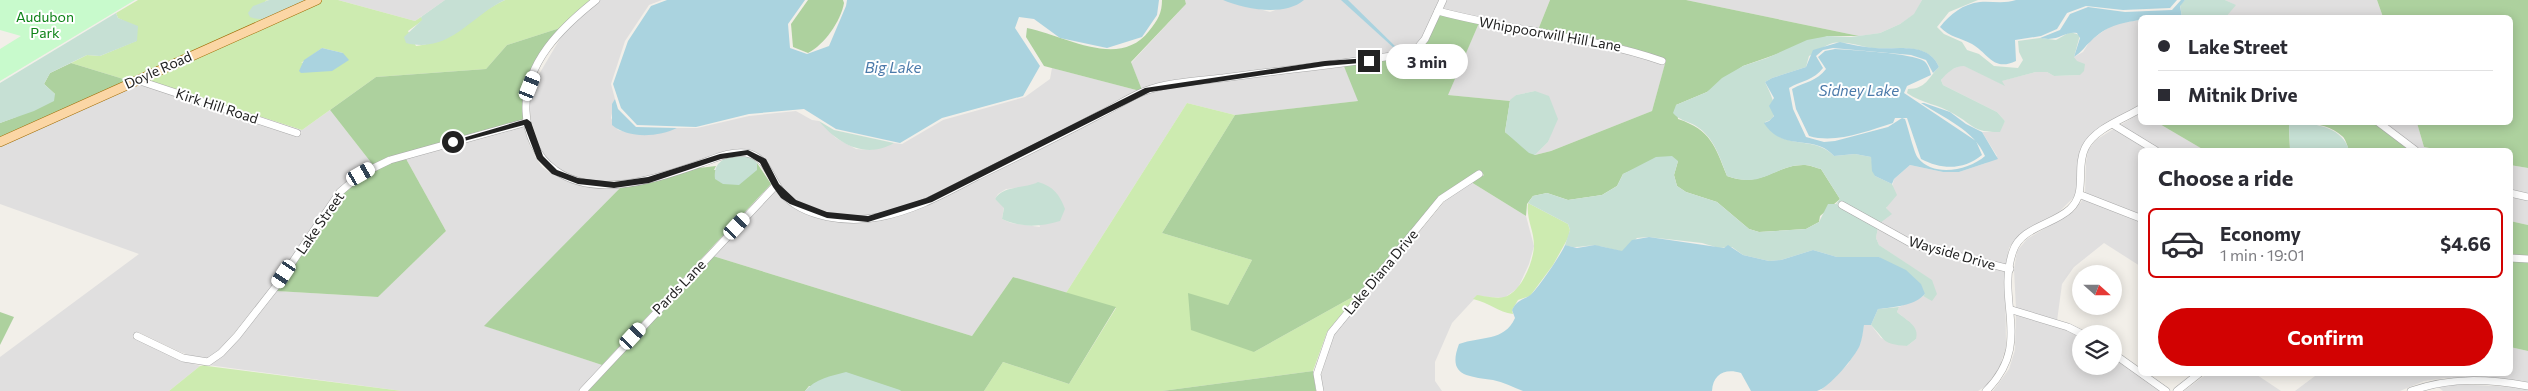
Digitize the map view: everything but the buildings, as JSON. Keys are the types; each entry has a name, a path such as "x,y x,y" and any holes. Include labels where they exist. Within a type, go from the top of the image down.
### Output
{"main road":[{"name":"Doyle Road","path":"0,142 317,0"}],"street":[{"path":"596,0 568,23 546,49 530,86 526,102 527,122 540,157 546,165 555,172 578,181 614,185 649,180 720,156 748,153 763,161 784,196 793,202 827,215 868,219 884,216 929,200 1148,90 1325,64 1369,61 1414,52 1425,38 1443,0"},
{"name":"Whippoorwill Hill Lane","path":"1438,11 1478,22 1624,48 1646,53 1662,61"},
{"name":"Kirk Hill Road","path":"137,80 297,133"},
{"path":"1986,391 2005,367 2011,348 2010,269 2013,250 2023,237 2070,209 2081,195 2084,148 2092,139 2138,111"},
{"name":"Lake Street","path":"137,336 196,362 209,362 226,348 272,290 340,192 355,179 376,166 396,158 527,122"},
{"path":"2114,125 2152,148"},
{"path":"2382,125 2413,148"},
{"name":"Lake Diana Drive","path":"1320,391 1317,374 1331,333 1442,199 1479,174"},
{"name":"Pards Lane","path":"583,391 776,185"},
{"path":"2513,194 2528,197"},
{"path":"2081,195 2138,217"},
{"name":"Wayside Drive","path":"1842,204 1910,243 2010,269"},
{"path":"2513,258 2528,259"},
{"path":"2012,310 2072,329"},
{"path":"2122,360 2138,371"},
{"path":"2145,376 2166,391"},
{"path":"2177,391 2196,376"},
{"path":"2414,391 2430,384 2471,381 2528,386"},
{"path":"2430,384 2439,391"}],"shaded area":[{"path":"338,0 445,0 415,21"},
{"path":"599,0 662,0 649,5 625,41 611,84 615,99 611,118 618,130 630,133 649,135 677,128 697,128 749,116 796,111 812,120 819,121 836,138 856,149 870,150 894,143 902,144 943,120 1025,97 1050,79 1052,68 1140,91 922,200 868,217 831,213 795,201 780,185 766,160 749,151 648,178 632,181 598,182 566,174 543,156 531,121 529,102 535,81 567,27"},
{"path":"1185,0 1227,0 1270,12 1302,0 1440,0 1422,38 1412,50 1142,90 1131,63 1186,4"},
{"path":"1446,0 1550,0 1538,30 1442,10"},
{"path":"1686,0 1922,0 1915,14 1900,24 1880,33 1859,36"},
{"path":"2225,0 2377,0 2382,15 2227,15 2235,5"},
{"path":"2138,20 2138,107 2089,137 2081,147 2078,161 2077,194 2059,212 2019,235 2009,248 2006,266 1915,243 1880,223 1888,204 1894,179 1910,165 1943,172 1959,172 1986,163 1997,156 1982,132 1991,132 2002,126 2005,121 1997,112 1943,85 1941,80 1947,72 1959,66 1965,66 2004,85 2001,81 2036,72 2047,72 2054,76 2080,75 2074,57 2083,52 2090,41 2113,24"},
{"path":"1479,23 1600,46 1663,63 1666,61 1652,111 1551,151 1535,155 1548,142 1551,134 1535,91 1516,95 1510,101 1447,95"},
{"path":"1343,64 1359,101 1235,115 1187,103 1066,293 1013,277 972,336 713,256 775,190 790,204 846,221 931,202 1149,91","holes":["1029,187 1040,227 1011,223 1002,219 1004,207 995,199 998,194 1006,189"]},
{"path":"135,83 297,136 302,132 270,121 302,130 330,110 373,165 337,192 269,290 222,348 208,359 199,359 178,351 138,332 132,337 171,356 200,366 169,391 0,391 0,357 139,254 0,204 0,144"},
{"path":"2138,114 2138,125 2161,125 2201,148 2156,148 2119,126"},
{"path":"524,124 529,144 536,158 542,167 552,174 576,183 621,187 485,326 602,365 579,391 402,391 208,365 212,364 276,291 378,297 446,231 405,157"},
{"path":"2385,125 2418,125 2424,147 2429,148 2415,148"},
{"path":"2115,128 2148,148 2138,148 2138,215 2085,194 2088,150 2096,140"},
{"path":"2513,166 2528,168 2528,195 2513,192"},
{"path":"1471,182 1526,216 1534,246 1529,264 1518,288 1504,298 1477,296 1452,323 1435,362 1435,381 1442,391 1324,391 1321,375 1334,334 1445,201"},
{"path":"2513,196 2528,199 2528,225 2513,222"},
{"path":"2084,198 2138,219 2138,265 2104,243 2076,265 2072,265 2072,270 2062,284 2057,321 2016,308 2014,270 2017,251 2027,239 2074,211"},
{"path":"1878,227 1908,245 2005,270 2006,347 1999,368 1986,386 1978,391 1821,390 1848,364 1860,345 1864,325 1871,325 1881,338 1907,346 1916,339 1907,320 1897,312 1899,307 1923,296 1932,300 1931,280 1879,245 1876,238"},
{"path":"2016,313 2072,332 2072,375 2122,375 2122,364 2161,391 1993,391 2009,369 2015,350"},
{"path":"2513,348 2528,351 2528,384 2468,378 2445,378 2424,381 2400,391 2295,391 2315,376 2513,376"},
{"path":"2204,376 2258,376 2281,391 2184,391"},
{"path":"2452,384 2516,387 2528,389 2528,391 2443,391 2437,386"}],"green space":[{"name":"Audubon Park","path":"0,0 135,0 0,81 0,49 21,36 0,30"},
{"path":"138,0 269,0 265,1 275,16 130,81 71,63 87,55 100,56 136,41 137,32 126,22 118,18 116,13"},
{"path":"269,0 310,0 273,17 257,19 250,17 248,13 253,6"},
{"path":"321,0 338,0 415,21 421,17 423,20 408,31 416,46 441,39 505,0 592,0 560,28 507,45 486,69 376,77 302,130 143,79","holes":["322,48 343,53 301,63"]},
{"path":"445,0 505,0 459,32 447,38 435,43 421,45 406,43 404,37 422,20 421,17"},
{"path":"808,0 843,0 844,3 836,25 831,32 808,53 793,47 791,24"},
{"path":"1162,0 1185,0 1186,4 1131,62 1142,90 1140,91 1044,66 1026,37 1027,28 1091,47 1122,48 1137,42 1149,31 1159,16"},
{"path":"1550,0 1686,0 1859,36 1828,36 1743,66 1707,92 1676,105 1678,119 1698,128 1710,140 1727,176 1750,180 1785,168 1809,165 1821,169 1840,199 1820,216 1819,222 1806,229 1759,232 1749,229 1717,202 1686,192 1677,186 1674,175 1678,161 1637,168 1623,174 1617,186 1602,195 1568,200 1547,193 1533,196 1527,204 1526,216 1471,182 1484,175 1478,171 1438,198 1358,294 1254,352 1191,330 1188,293 1228,305 1252,260 1162,233 1235,115 1358,101 1343,64 1415,54 1440,13 1479,23 1448,95 1510,101 1505,132 1535,155 1551,151 1652,111 1666,60 1625,46 1538,30"},
{"path":"1922,0 1978,0 1949,12 1937,27 1944,34 1962,42 1967,50 1979,54 1994,66 2018,68 2023,60 2019,52 2018,41 2040,38 2056,40 2070,32 2080,35 2074,57 2077,61 2085,64 2084,71 2080,75 2054,76 2047,72 2036,72 2002,81 2005,86 1964,66 1951,70 1941,80 1943,85 1997,112 2005,121 2000,132 1991,132 1974,128 1948,111 1919,100 1907,93 1908,89 1914,89 1923,85 1939,67 1927,53 1909,48 1872,48 1847,43 1833,43 1809,56 1806,67 1765,82 1775,110 1771,120 1765,122 1780,137 1826,149 1834,156 1855,154 1871,157 1875,176 1892,184 1897,195 1886,208 1892,214 1880,223 1841,201 1837,204 1878,227 1876,238 1879,245 1932,280 1937,294 1932,301 1923,296 1925,294 1879,257 1837,257 1813,250 1781,260 1769,261 1743,255 1732,247 1719,248 1702,243 1648,237 1637,238 1623,252 1598,246 1569,246 1565,245 1570,230 1568,224 1528,203 1533,196 1547,193 1568,200 1602,195 1617,186 1623,174 1656,157 1672,156 1678,161 1674,175 1677,186 1686,192 1717,202 1749,229 1759,232 1806,229 1819,222 1828,204 1836,204 1840,199 1821,169 1808,165 1796,165 1751,180 1727,176 1712,142 1693,124 1678,118 1673,113 1676,105 1707,92 1722,78 1743,66 1767,58 1807,40 1828,36 1851,37 1880,33 1900,24 1914,14"},
{"path":"2185,0 2225,0 2236,5 2228,15 2182,15 2180,5"},
{"path":"2377,0 2528,0 2528,168 2513,166 2513,148 2424,147 2418,125 2513,125 2513,15 2382,15"},
{"path":"116,13 118,18 138,26 137,41 100,56 87,55 50,73 44,84 55,94 54,101 34,111 0,123 0,83"},
{"path":"560,28 529,83 523,107 523,121 373,165 330,110 376,77 486,69 507,45"},
{"path":"71,63 130,81 0,139 0,123 16,117 55,94 44,84 50,73"},
{"path":"1535,91 1549,96 1558,119 1548,142 1535,155 1529,153 1505,132 1510,100 1516,95"},
{"path":"1187,103 1235,115 1162,233 1252,260 1228,305 1254,352 1358,294 1327,332 1313,371 1162,391 984,391 1003,362 1069,384 1116,308 1066,293"},
{"path":"819,121 834,130 894,143 873,150 852,147 834,136"},
{"path":"2161,125 2289,125 2290,148 2201,148"},
{"path":"2289,125 2322,126 2341,137 2348,148 2290,148"},
{"path":"2320,125 2377,125 2408,148 2348,148 2342,136"},
{"path":"737,155 750,156 757,163 757,170 739,185 723,184 715,179 717,165 727,158"},
{"path":"405,157 446,231 378,297 276,291 343,193 366,174"},
{"path":"757,163 771,184 602,365 484,326 621,187 690,169 716,166 714,170 757,170"},
{"path":"1038,182 1052,189 1061,199 1065,209 1060,221 1031,226 1002,219 1004,208 995,199 1003,191"},
{"path":"1528,203 1568,224 1570,230 1568,238 1553,265 1530,296 1518,300 1512,310 1513,314 1473,299 1477,295 1504,297 1521,283 1532,259 1534,245 1528,214"},
{"path":"2513,222 2528,225 2528,257 2513,256"},
{"path":"713,256 972,336 1013,277 1116,307 1069,384 1003,362 984,391 901,391 809,386 805,391 588,391"},
{"path":"2513,260 2528,261 2528,351 2513,348"},
{"path":"1899,307 1897,312 1914,327 1917,334 1916,339 1907,346 1888,342 1871,325 1878,309"},
{"path":"0,312 14,317 0,345"},
{"path":"205,365 402,391 169,391 200,366"},
{"path":"1313,371 1316,391 1162,391"},
{"path":"846,372 901,391 805,391 818,381"}],"water":[{"name":"Big Lake","path":"667,0 805,0 788,24 790,48 807,54 829,46 847,0 1159,0 1157,15 1142,37 1107,48 1060,38 1034,19 1019,17 1015,28 1040,66 1023,96 942,118 900,143 836,129 804,109 749,114 696,127 637,125 621,108 613,84 628,41 651,6"},
{"path":"1223,0 1304,0 1286,8 1264,10"},
{"path":"1341,0 1348,0 1399,50 1395,49"},
{"path":"2016,0 2177,0 2170,8 2123,10 2086,6 2067,13 2057,29 2041,36 2015,40 2016,61 2008,64 1996,63 1972,44 1951,35 1940,27 1953,14 1968,5 1980,2"},
{"path":"2181,0 2185,0 2180,6 2182,15 2138,15 2138,20 2126,22 2102,32 2074,57 2080,38 2077,33 2052,39 2040,38 2060,30 2070,14 2088,7 2125,12 2172,10"},
{"path":"1840,42 1871,48 1919,50 1927,53 1939,67 1933,73 1926,60 1911,55 1833,48 1823,50 1816,56 1823,68 1811,78 1789,88 1793,109 1806,137 1824,142 1835,141 1888,127 1902,118 1905,119 1916,155 1925,164 1933,168 1952,170 1961,168 1985,156 1974,139 1966,132 1921,103 1924,103 1950,112 1966,124 1982,132 1998,159 1959,172 1943,172 1910,165 1894,179 1892,184 1875,176 1872,171 1871,157 1855,154 1834,156 1826,149 1817,145 1780,138 1764,123 1774,116 1769,106 1774,98 1765,82 1806,67 1813,50"},
{"path":"322,48 343,53 349,60 332,71 301,73 299,71 304,60"},
{"name":"Sidney Lake","path":"1835,49 1895,54 1924,61 1929,67 1931,75 1907,86 1904,93 1976,141 1982,155 1968,164 1960,166 1945,167 1929,163 1921,159 1907,118 1895,118 1893,123 1841,138 1809,136 1796,109 1792,89 1815,79 1822,73 1826,69 1818,57 1825,51"},
{"path":"615,99 618,109 636,127 677,128 653,135 626,133 619,130 612,125 612,104"},
{"path":"1649,237 1724,248 1728,245 1743,255 1769,261 1781,260 1813,250 1837,257 1879,257 1906,270 1921,284 1925,294 1910,303 1897,307 1878,309 1871,325 1864,325 1860,345 1853,357 1835,378 1817,391 1751,391 1741,373 1730,371 1717,377 1712,391 1523,391 1504,383 1468,375 1458,368 1456,355 1459,344 1491,337 1505,331 1515,318 1512,310 1514,307 1529,296 1537,287 1565,245 1577,248 1595,245 1622,251 1632,240"}],"route":[{"path":"453,142 527,122 540,157 555,172 578,181 614,185 649,180 720,156 738,152 748,153 755,155 763,161 784,196 793,202 807,209 827,215 848,219 868,219 884,216 929,200 1148,90 1248,74 1325,64 1369,61"}]}
